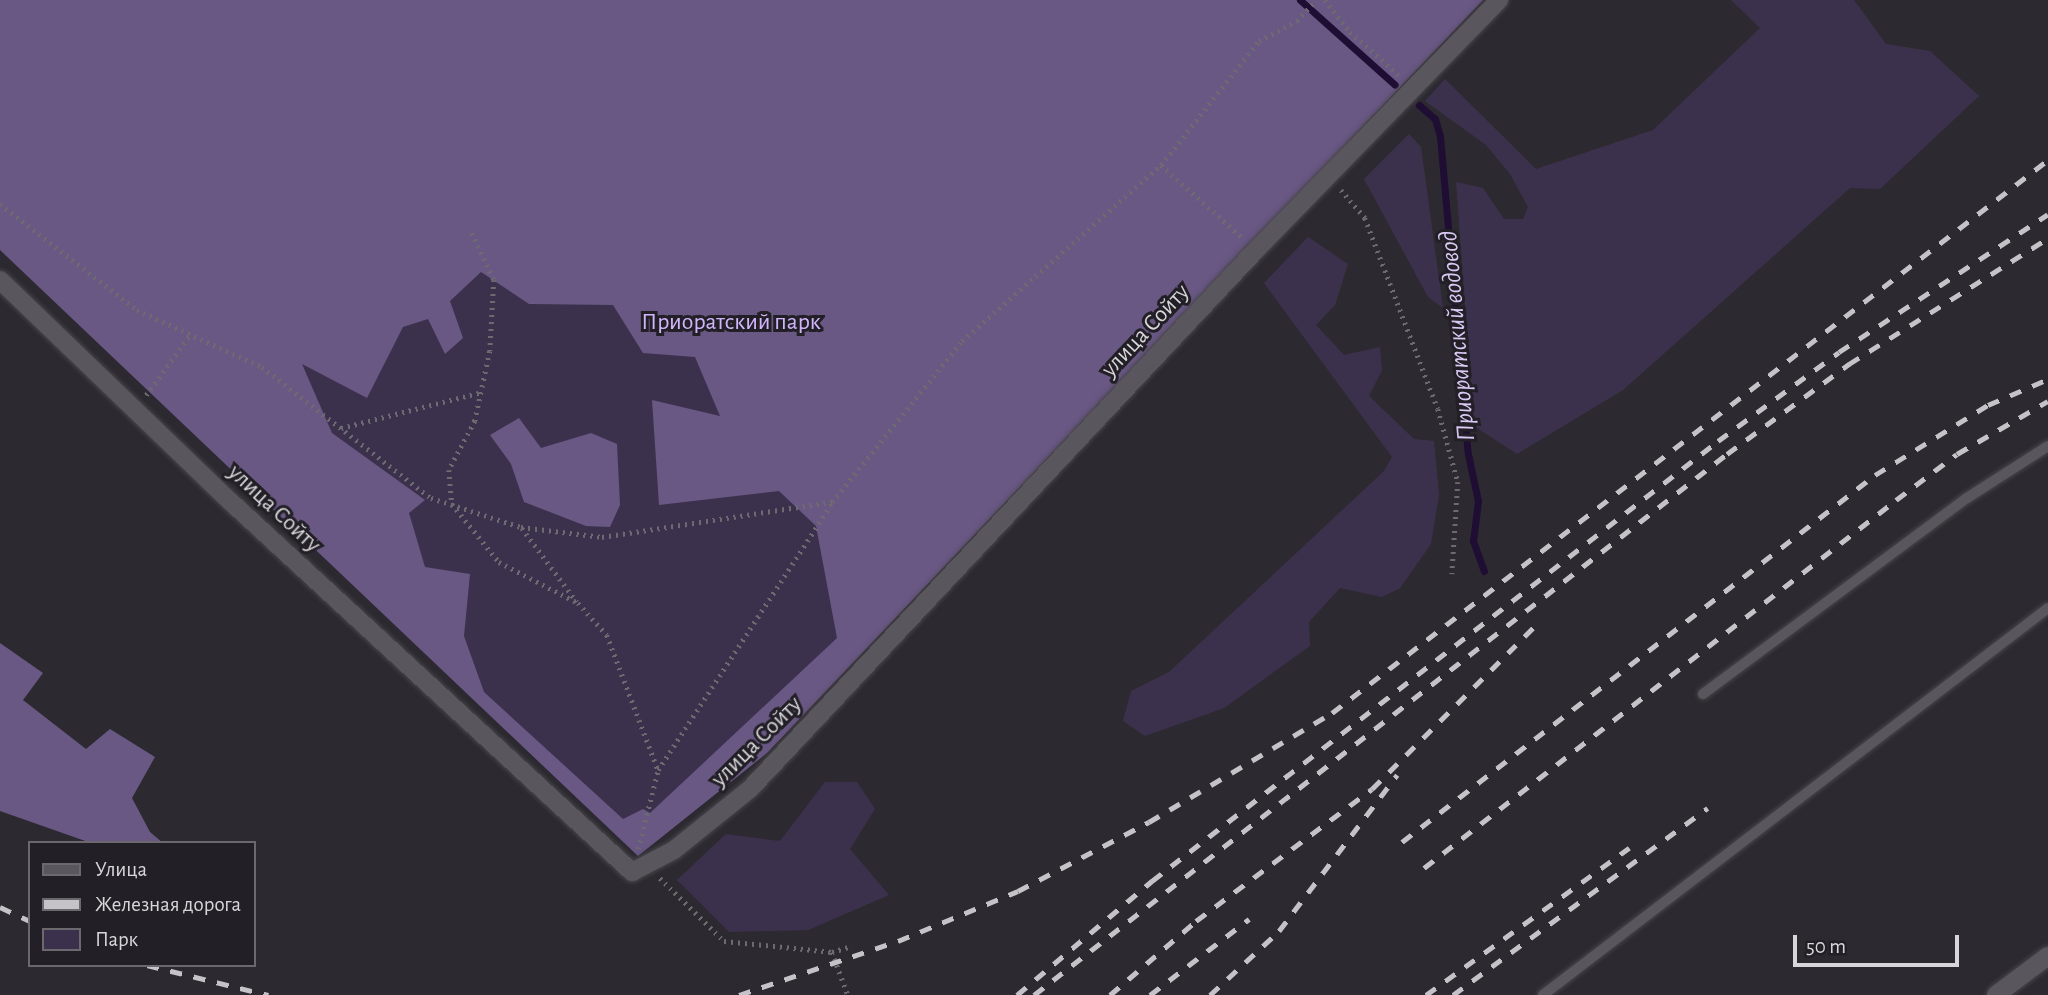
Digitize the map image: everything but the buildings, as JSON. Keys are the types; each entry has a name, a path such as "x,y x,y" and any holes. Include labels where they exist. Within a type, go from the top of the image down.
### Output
{"street":[{"name":"улица Сойту","path":"0,280 134,408 639,869 674,850 750,789 1256,250 1499,0"},
{"path":"1996,995 2048,956"}],"lane":[{"path":"1703,694 1967,498 2048,446"},
{"path":"1543,995 2048,608"}],"path":[{"path":"1325,0 1350,32 1415,89"},
{"path":"852,946 832,952 724,941 639,869 657,770 832,502 962,341 1161,165 1259,41 1297,22 1315,1"},
{"path":"1161,165 1256,250"},
{"path":"1329,176 1365,218 1438,409 1458,482 1452,574"},
{"path":"0,204 137,310 262,368 431,498 521,527 602,537 832,502"},
{"path":"472,233 494,280 490,351 475,421 449,470 452,504 499,562 578,603"},
{"path":"134,408 167,372 190,335"},
{"path":"341,428 482,391"},
{"path":"521,527 578,603 607,635 657,770"},
{"path":"832,952 848,995"}],"green space":[{"name":"Приоратский парк","path":"0,0 1483,0 767,753 638,856 0,250"},
{"name":"Приоратский парк","path":"0,0 1483,0 767,753 638,856 0,250","holes":["481,272 529,304 613,305 643,353 695,357 720,416 652,400 659,505 779,491 816,526 837,638 650,813 643,809 623,819 484,692 464,636 470,574 425,567 409,513 425,500 332,433 302,364 367,398 403,327 428,319 445,354 463,338 450,301"]},
{"path":"1731,0 1854,0 1886,44 1930,51 1979,96 1880,189 1850,188 1623,390 1517,454 1474,426 1456,182 1483,188 1504,219 1523,219 1528,207 1510,174 1486,145 1425,101 1445,79 1536,169 1653,130 1760,28"},
{"path":"1409,134 1421,147 1443,308 1428,297 1364,179"},
{"path":"1308,237 1348,264 1335,305 1316,325 1344,355 1380,347 1382,370 1369,396 1414,439 1434,441 1439,495 1431,544 1400,588 1382,597 1340,588 1309,622 1310,646 1224,708 1145,736 1123,721 1131,691 1169,672 1384,471 1392,457 1264,283"},
{"path":"519,418 541,448 591,433 617,444 620,505 610,527 586,526 524,502 511,464 490,435"},
{"path":"0,643 43,673 23,700 86,749 110,729 155,757 132,798 150,832 161,841 85,841 0,811"},
{"path":"825,782 857,782 875,809 850,849 889,895 808,930 729,932 677,880 726,834 780,841"}],"waterway":[{"name":"Приоратский водовод","path":"1300,0 1395,85"},
{"name":"Приоратский водовод","path":"1419,105 1435,119 1440,136 1468,454 1478,501 1473,541 1484,571"}],"railway":[{"path":"739,995 898,941 1018,891 1149,822 1332,713 2048,160"},
{"path":"1017,995 1152,881 1718,441 1839,352 2048,214"},
{"path":"1034,995 1727,454 1849,364 2048,238"},
{"path":"1402,842 1875,475 1988,405 2048,379"},
{"path":"1424,868 1957,454 2048,401"},
{"path":"1110,995 1196,921 1372,789 1534,627"},
{"path":"1210,995 1279,931 1397,775"},
{"path":"1453,995 1708,808"},
{"path":"1426,995 1629,848"},
{"path":"0,907 28,920"},
{"path":"1150,995 1249,919"},
{"path":"155,967 268,995"}]}
